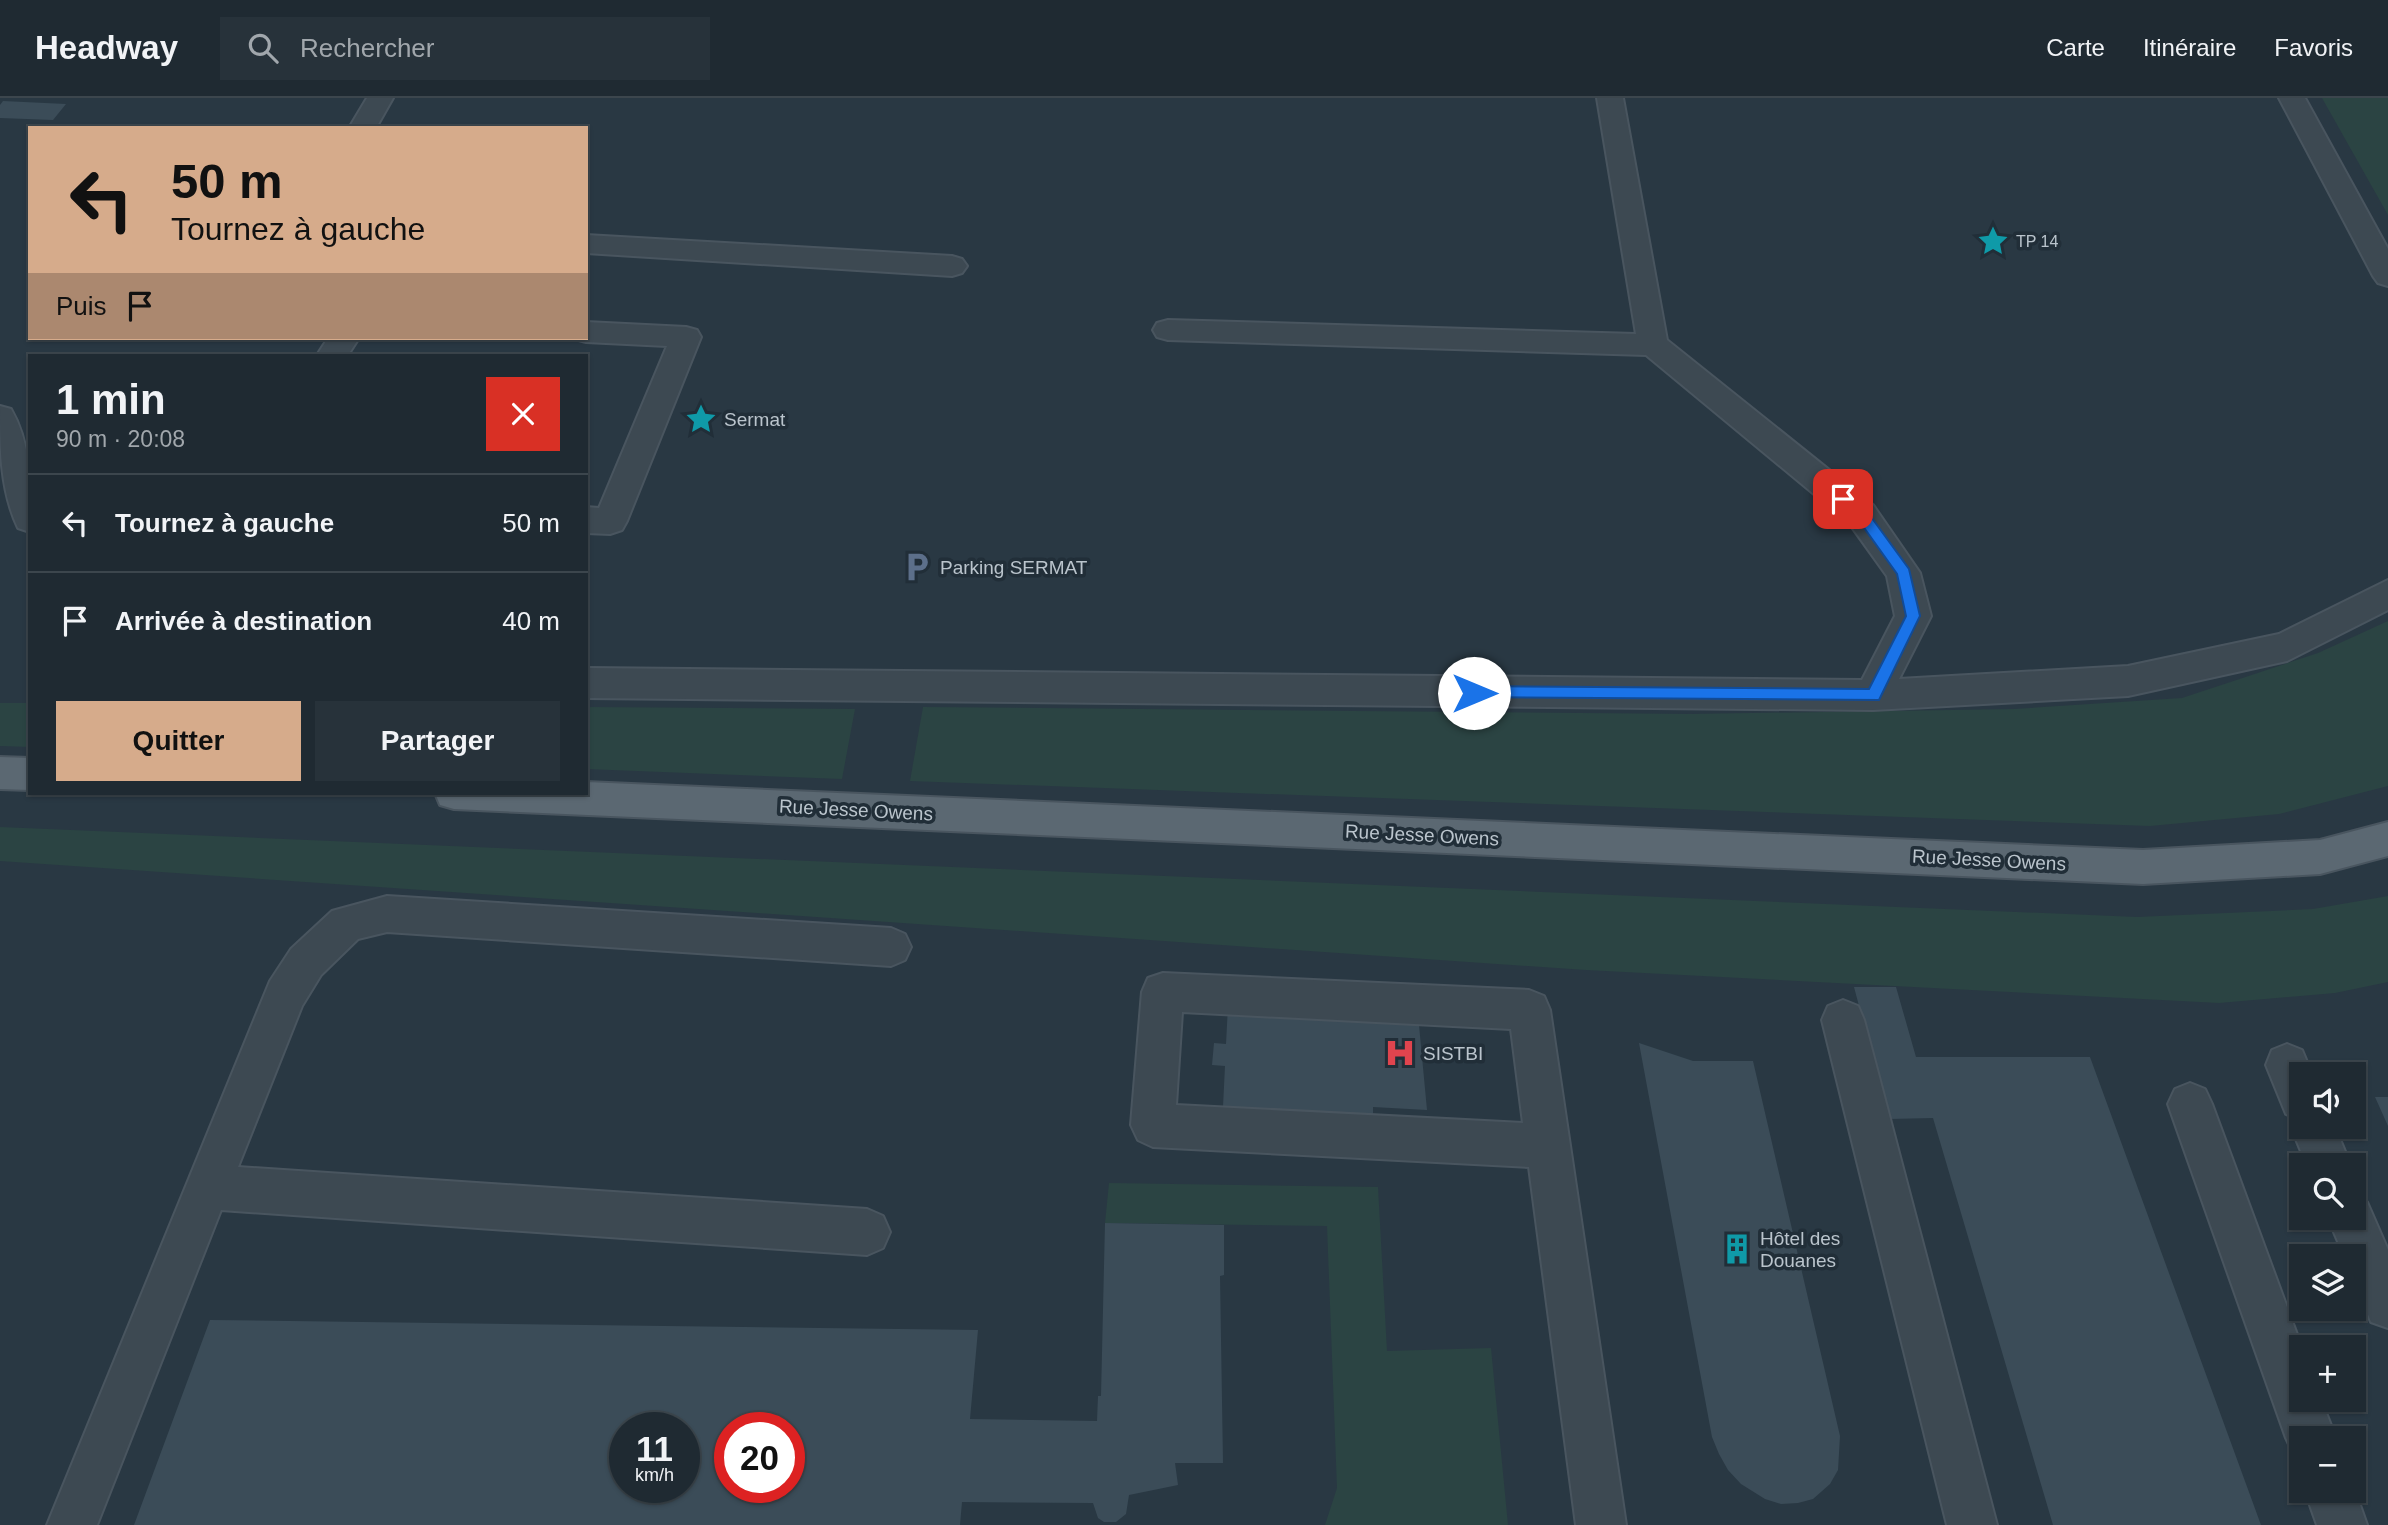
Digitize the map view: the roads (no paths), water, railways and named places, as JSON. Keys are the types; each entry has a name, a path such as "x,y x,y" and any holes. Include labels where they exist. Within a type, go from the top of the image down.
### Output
{"main road":[{"path":"0,773 28,774"},
{"name":"Rue Jesse Owens","path":"500,795 2143,867 2320,857 2388,839"}],"lane":[{"path":"363,126 380,98"},
{"path":"1611,98 1653,345"},
{"path":"2292,98 2388,275"},
{"path":"588,244 952,266"},
{"path":"1168,330 1653,345 1861,514 1903,573 1913,616 1873,695"},
{"path":"588,332 687,337 610,521 588,520"},
{"path":"0,417 28,512"},
{"path":"588,683 1873,695 2128,681 2287,647 2388,594"},
{"path":"72,1525 285,995 306,962 345,924 387,914 891,947"},
{"path":"1547,1146 1153,1125 1163,992 1530,1010 1601,1525"},
{"path":"1843,1020 1972,1525"},
{"path":"2189,1104 2307,1426"},
{"path":"208,1187 867,1232"},
{"path":"2356,1230 2388,1304"},
{"path":"2334,1503 2342,1525"}],"place":[{"name":"TP 14","path":"1993,241"},
{"name":"Sermat","path":"701,419"},
{"name":"Parking SERMAT","path":"917,567"},
{"name":"SISTBI","path":"1400,1053"},
{"name":"Hôtel des Douanes","path":"1737,1249"}]}
